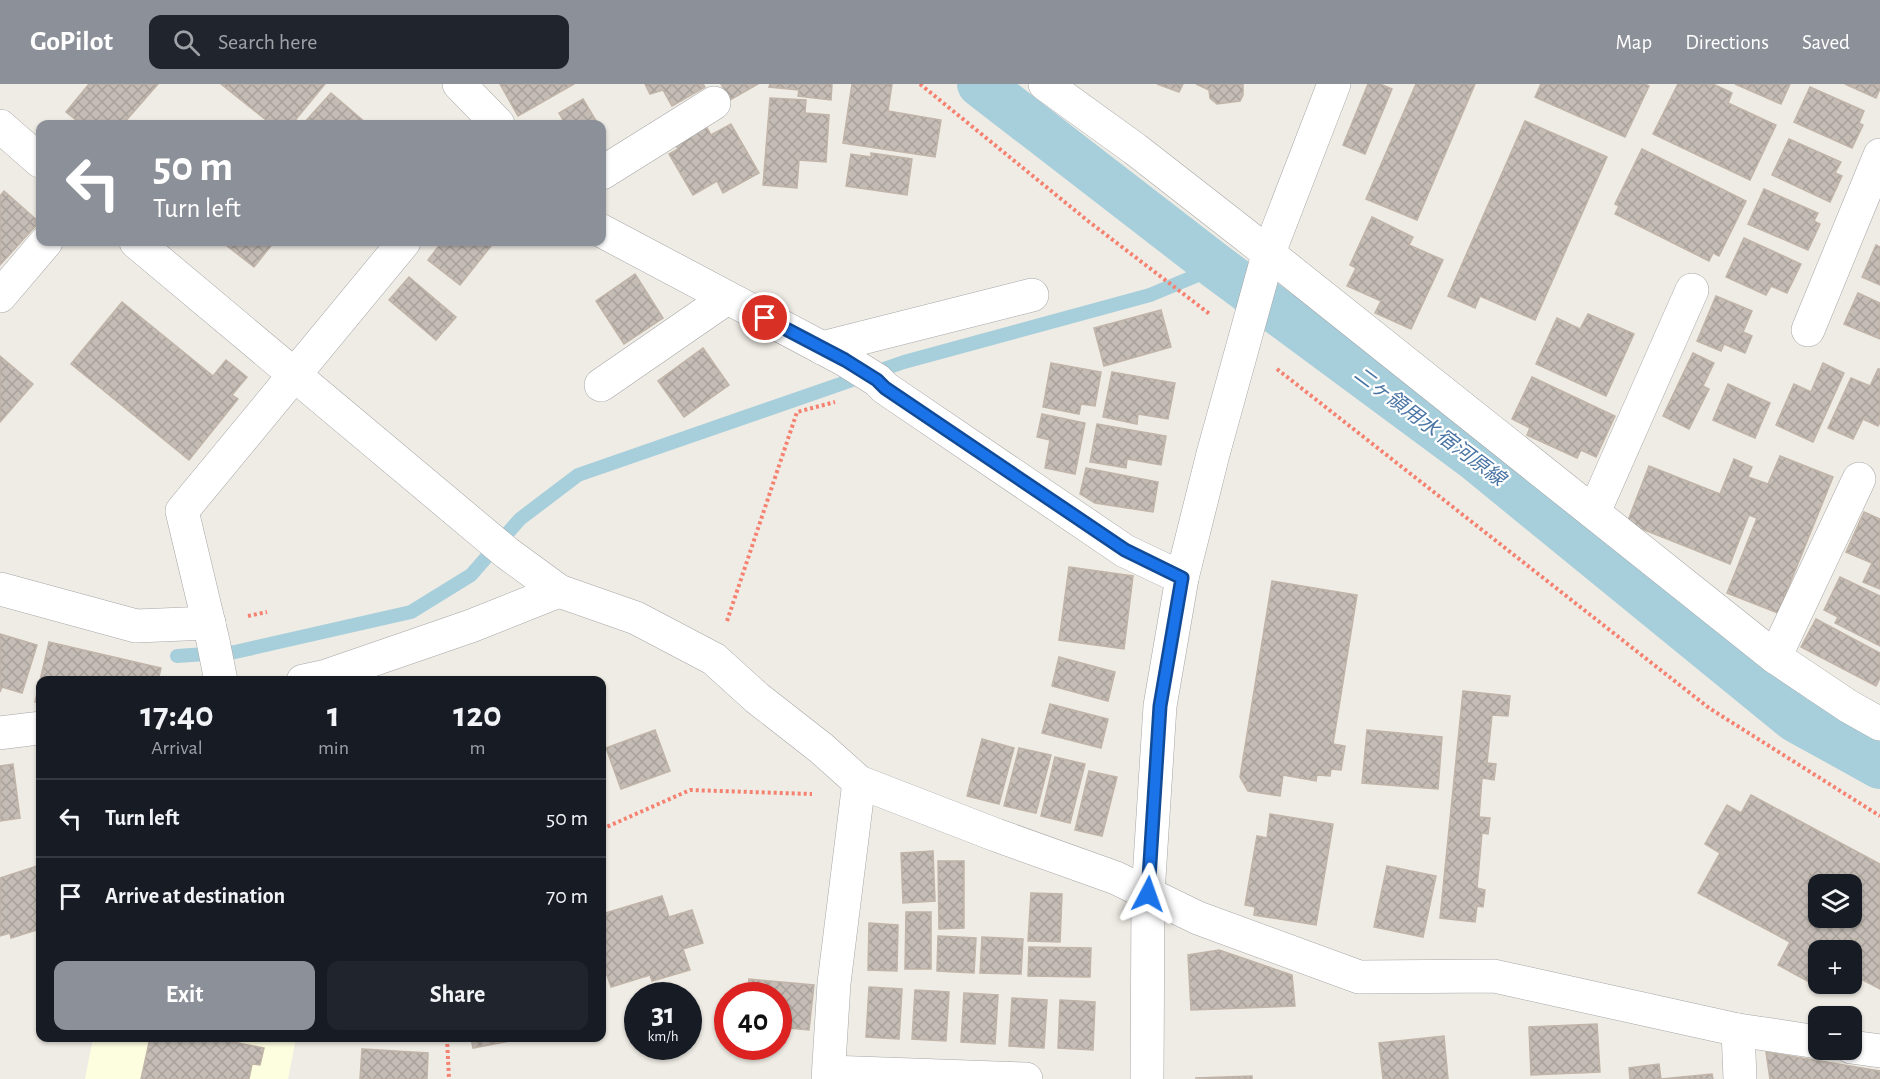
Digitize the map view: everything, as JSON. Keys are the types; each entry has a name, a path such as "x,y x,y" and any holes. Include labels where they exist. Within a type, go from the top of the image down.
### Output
{"street":[{"path":"459,84 494,120"},
{"path":"1046,84 1135,149 1244,234 1266,263 1594,512 1775,657 1848,706 1880,724"},
{"path":"1147,1079 1148,894 1160,706 1182,578 1247,326 1266,263 1334,84"},
{"path":"606,171 714,104"},
{"path":"0,126 36,158"},
{"path":"1808,330 1880,155"},
{"path":"606,233 834,354 1125,550 1182,578"},
{"path":"0,296 43,246"},
{"path":"141,246 496,543 559,591 636,618 714,659 757,698 821,748 859,782 1116,878 1198,918 1359,977 1494,976 1738,1030 1808,1040"},
{"path":"215,651 182,510 401,246"},
{"path":"1594,512 1692,290"},
{"path":"834,354 1032,295"},
{"path":"601,385 727,298"},
{"path":"1775,657 1859,479"},
{"path":"0,589 136,626 215,651"},
{"path":"326,676 471,626 559,591"},
{"path":"0,733 36,728"},
{"path":"859,782 834,983 829,1076 1026,1079"},
{"path":"1738,1030 1740,1079"},
{"path":"1862,1049 1880,1051"}],"path":[{"path":"920,84 1030,175 1191,301"},
{"path":"1247,326 1266,362 1298,384 1709,708 1880,816"},
{"path":"714,659 797,412 881,384"},
{"path":"606,827 690,790 816,794 859,782"},
{"path":"447,1042 449,1079"}],"shaded area":[{"path":"92,1042 295,1042 288,1079 85,1079"}],"building":[{"path":"89,84 158,84 126,120 76,120 66,112"},
{"path":"221,84 325,84 295,120 266,120"},
{"path":"500,84 574,84 518,116"},
{"path":"645,84 703,84 705,87 672,106 663,90 650,94"},
{"path":"721,84 758,84 730,100"},
{"path":"770,84 832,84 831,100 798,96 799,90 769,87"},
{"path":"852,84 892,84 888,111 941,120 935,157 843,143"},
{"path":"1157,84 1183,84 1179,92"},
{"path":"1196,84 1243,84 1243,95 1240,101 1217,104 1210,98 1209,90"},
{"path":"1368,84 1380,84 1392,89 1365,154 1343,145"},
{"path":"1416,84 1475,84 1417,220 1366,199"},
{"path":"1541,84 1645,84 1649,86 1625,137 1535,97"},
{"path":"1678,84 1713,84 1732,93 1728,103 1776,125 1750,180 1653,134"},
{"path":"1735,84 1790,84 1781,104"},
{"path":"1845,84 1880,84 1880,89 1876,98"},
{"path":"1810,87 1864,111 1859,123 1863,125 1852,148 1794,122"},
{"path":"331,93 362,120 307,120"},
{"path":"770,98 806,100 805,113 829,115 826,162 799,160 797,188 763,185"},
{"path":"583,99 596,120 563,120 559,113"},
{"path":"1525,121 1607,157 1535,320 1480,296 1475,308 1448,296"},
{"path":"731,124 759,173 723,193 717,181 693,195 669,154 678,149 675,144 706,126 711,135"},
{"path":"1789,139 1841,162 1835,173 1842,176 1830,202 1772,175"},
{"path":"1642,149 1746,201 1719,256 1713,253 1709,261 1615,214 1619,206 1615,204"},
{"path":"871,153 912,159 907,195 846,186 851,154 871,157"},
{"path":"1764,189 1818,213 1814,221 1820,224 1808,250 1748,224"},
{"path":"4,191 36,219 36,225 0,265 0,196"},
{"path":"1372,217 1413,237 1409,245 1443,260 1411,329 1375,313 1381,301 1347,286 1356,268 1350,265"},
{"path":"1744,238 1801,264 1787,293 1771,286 1766,295 1726,277"},
{"path":"1876,245 1880,247 1880,285 1862,277"},
{"path":"227,246 271,246 254,267"},
{"path":"439,246 491,246 460,285 428,260"},
{"path":"635,274 663,318 624,344 596,301"},
{"path":"409,277 456,317 436,340 389,300"},
{"path":"1858,293 1880,303 1880,339 1844,324"},
{"path":"1716,296 1752,311 1743,332 1752,336 1745,353 1724,344 1721,351 1697,341"},
{"path":"122,302 213,376 226,360 247,377 232,395 238,399 189,460 71,364"},
{"path":"1161,310 1171,347 1104,366 1094,328"},
{"path":"1588,314 1634,334 1606,396 1536,364 1557,318 1580,329"},
{"path":"703,348 729,385 684,417 658,381"},
{"path":"1693,353 1714,363 1703,386 1709,389 1689,429 1663,416"},
{"path":"0,356 33,384 0,422"},
{"path":"1051,363 1101,372 1095,406 1081,404 1079,414 1043,407"},
{"path":"1823,363 1844,373 1813,442 1776,425 1794,384 1811,392"},
{"path":"1880,369 1880,422 1878,426 1863,419 1853,439 1828,428 1851,378 1870,386"},
{"path":"1112,372 1175,383 1168,419 1138,414 1137,424 1103,417"},
{"path":"1532,377 1615,416 1596,457 1581,450 1577,458 1527,435 1530,428 1512,419"},
{"path":"1728,384 1770,403 1755,438 1713,420"},
{"path":"1042,414 1085,423 1075,474 1045,468 1050,440 1037,437"},
{"path":"1097,424 1166,436 1161,465 1127,459 1126,468 1090,462"},
{"path":"1780,456 1833,477 1778,613 1727,593 1757,518 1749,515 1730,564 1627,523 1649,466 1720,494 1734,459 1752,467 1748,477 1768,484"},
{"path":"1086,468 1158,482 1153,512 1095,503 1080,494"},
{"path":"1864,512 1880,519 1880,589 1863,582 1872,563 1846,552"},
{"path":"1069,567 1133,576 1124,649 1059,640"},
{"path":"1840,577 1880,596 1880,646 1835,623 1838,617 1824,610"},
{"path":"1272,581 1357,595 1333,744 1345,746 1341,770 1331,769 1330,776 1317,775 1316,781 1283,775 1280,796 1248,791 1240,777"},
{"path":"1816,619 1880,653 1880,678 1876,686 1801,647"},
{"path":"0,634 37,645 22,693 2,687 0,692"},
{"path":"49,642 161,668 159,676 41,676"},
{"path":"1059,657 1115,672 1108,701 1052,686"},
{"path":"1463,691 1510,696 1508,716 1492,715 1487,763 1496,764 1494,780 1482,778 1479,817 1490,818 1488,834 1482,833 1477,888 1485,890 1483,907 1477,906 1475,922 1440,918"},
{"path":"1050,704 1108,719 1101,748 1042,733"},
{"path":"655,730 670,771 621,789 606,748"},
{"path":"1367,730 1442,737 1438,789 1362,783"},
{"path":"982,739 1014,748 999,804 967,796"},
{"path":"1019,748 1051,755 1036,813 1004,806"},
{"path":"1055,757 1085,764 1070,823 1041,816"},
{"path":"13,764 20,818 0,821 0,766"},
{"path":"1089,771 1117,777 1102,836 1075,830"},
{"path":"1751,795 1880,864 1880,989 1862,980 1862,940 1808,940 1808,981 1778,965 1790,942 1698,893 1720,853 1705,844 1727,805 1741,813"},
{"path":"1270,814 1333,824 1316,925 1254,915 1255,907 1245,905 1257,836 1267,838"},
{"path":"933,851 935,901 903,903 901,853"},
{"path":"938,861 964,861 964,928 939,929"},
{"path":"36,866 36,930 11,938 10,933 0,936 0,878"},
{"path":"1387,866 1436,876 1423,937 1374,927"},
{"path":"1031,893 1062,894 1060,942 1028,941"},
{"path":"662,896 669,917 692,910 703,943 683,949 690,970 652,981 650,975 611,987 606,975 606,913"},
{"path":"906,912 931,912 931,969 905,969"},
{"path":"869,923 898,925 897,971 868,970"},
{"path":"938,936 976,938 974,973 937,971"},
{"path":"982,937 1023,939 1021,974 980,973"},
{"path":"1029,947 1091,948 1090,977 1028,976"},
{"path":"1219,950 1292,975 1295,1006 1191,1010 1188,955"},
{"path":"749,979 782,982 749,982"},
{"path":"792,983 814,985 809,1030 792,1028"},
{"path":"869,987 902,989 899,1039 866,1037"},
{"path":"915,990 949,992 946,1041 912,1039"},
{"path":"964,993 998,995 995,1044 961,1042"},
{"path":"1012,998 1047,1000 1044,1048 1009,1046"},
{"path":"1060,1000 1095,1002 1093,1050 1058,1048"},
{"path":"1597,1024 1600,1072 1531,1075 1529,1027"},
{"path":"1444,1036 1448,1079 1383,1079 1379,1043"},
{"path":"149,1042 233,1042 264,1048 260,1065 252,1064 249,1079 141,1079"},
{"path":"472,1042 504,1042 473,1048"},
{"path":"362,1049 428,1053 427,1079 360,1079"},
{"path":"1766,1052 1880,1071 1880,1079 1770,1079"},
{"path":"1659,1064 1661,1079 1630,1079 1629,1068"},
{"path":"1712,1074 1713,1079 1661,1079"},
{"path":"1252,1076 1252,1079 1195,1078"}],"waterway":[{"name":"二ヶ領用水 宿河原線","path":"980,84 1217,267 1474,457 1795,719 1880,766"},
{"path":"177,656 235,652 411,612 471,575 520,519 578,475 904,362 1150,295 1217,267"}],"route":[{"path":"765,318 845,360 1125,550 1182,578 1160,706 1148,894"}]}
